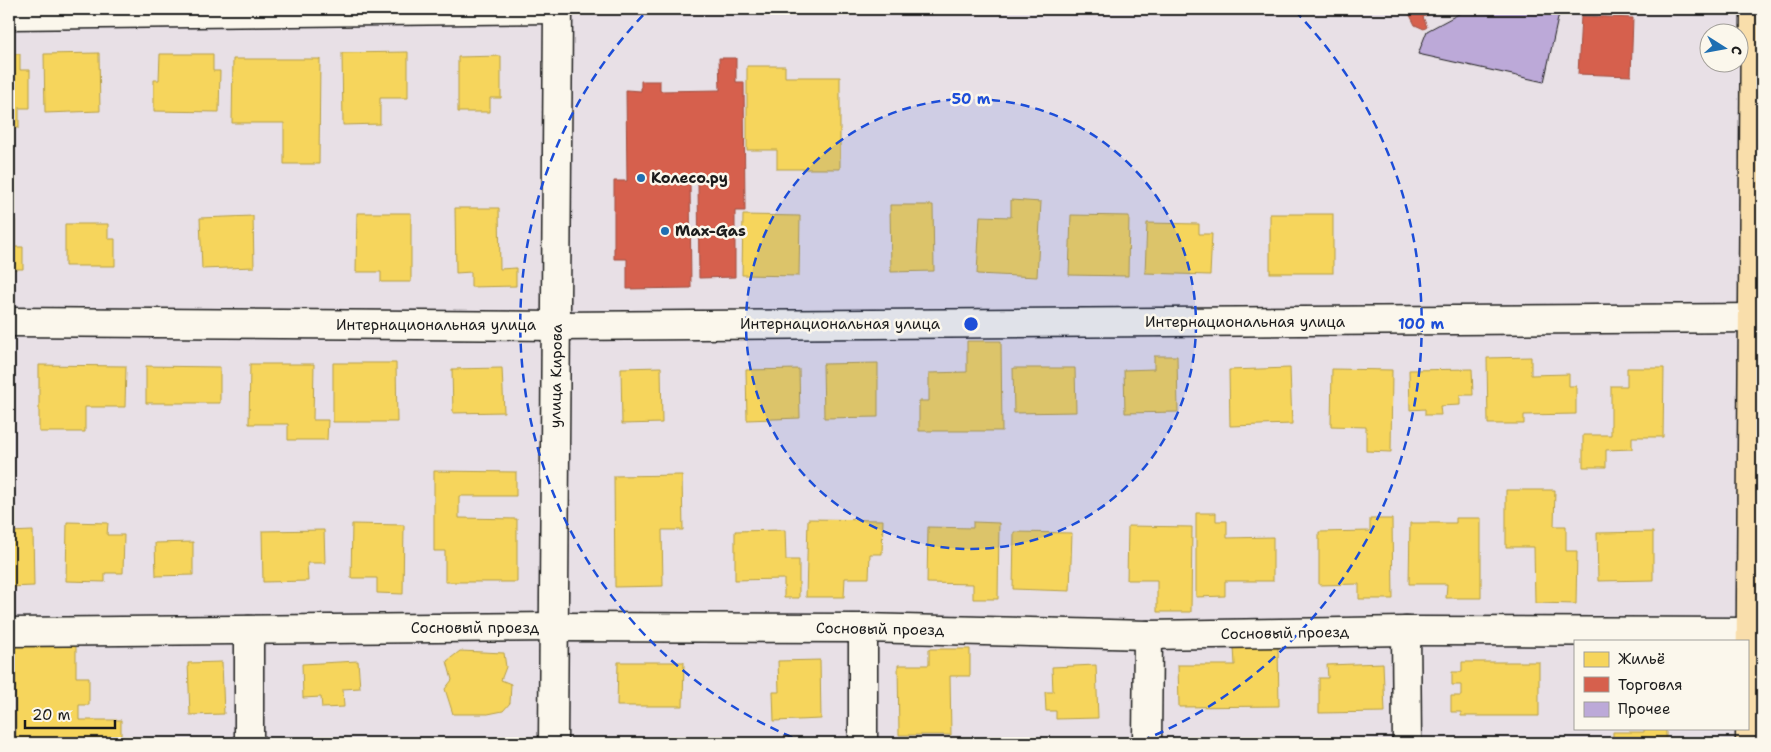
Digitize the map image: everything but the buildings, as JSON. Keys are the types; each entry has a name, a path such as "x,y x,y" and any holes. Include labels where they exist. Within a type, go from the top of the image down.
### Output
{"main road":[{"path":"1750,743 1750,632 1757,318 1756,9"}],"street":[{"path":"9,15 558,9"},
{"name":"улица Кирова","path":"553,743 558,9"},
{"name":"Интернациональная улица","path":"9,322 556,326 1757,318"},
{"name":"Сосновый проезд","path":"9,632 554,627 863,628 1148,635 1406,631 1750,632"},
{"path":"863,628 863,743"},
{"path":"249,630 249,743"},
{"path":"1406,631 1407,743"},
{"path":"1147,743 1148,635"}],"place":[{"name":"Колесо.ру","path":"641,178"},
{"name":"Max-Gas","path":"665,231"}]}
